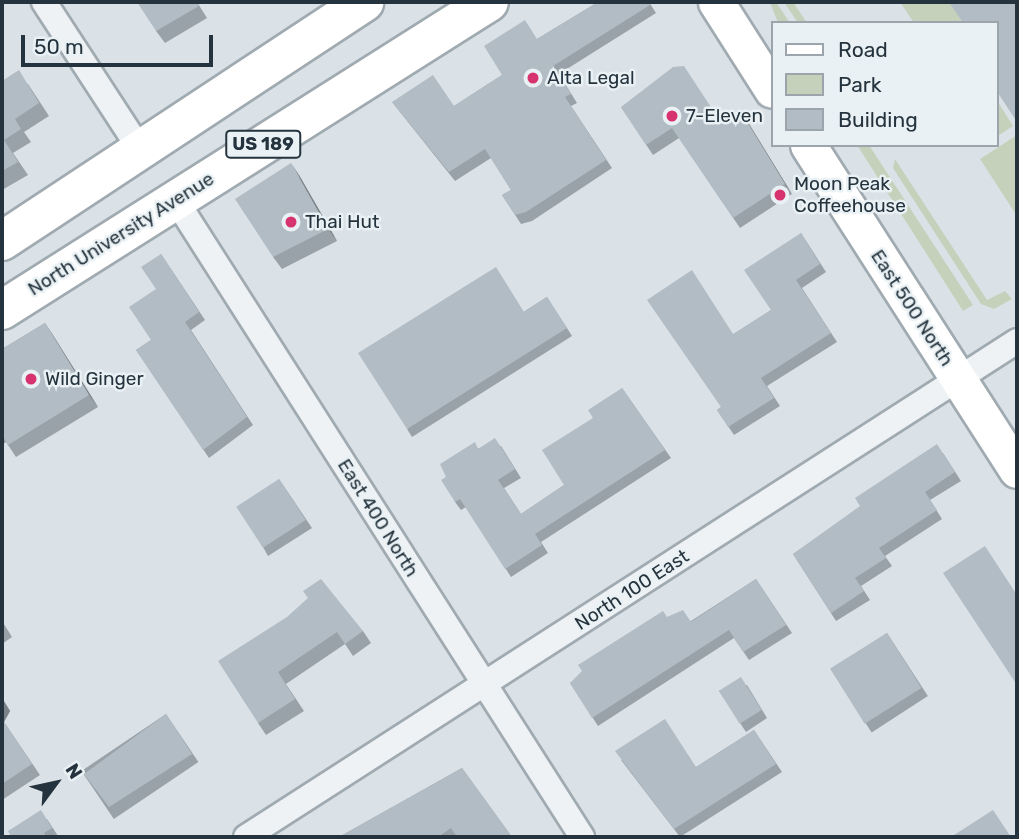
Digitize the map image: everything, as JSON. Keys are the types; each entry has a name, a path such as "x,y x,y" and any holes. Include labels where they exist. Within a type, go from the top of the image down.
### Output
{"highway":[{"name":"US 189","path":"2,241 364,2"},
{"name":"North University Avenue","path":"2,310 489,2"}],"street":[{"path":"44,2 141,151"},
{"path":"716,2 771,88"},
{"name":"East 500 North","path":"809,147 1017,470"},
{"name":"East 400 North","path":"175,199 582,837"},
{"name":"North 100 East","path":"246,837 1017,341"}],"green space":[{"path":"770,2 776,2 789,21 777,21"},
{"path":"784,2 793,2 806,21 797,21"},
{"path":"900,2 950,2 962,21 913,21"},
{"path":"998,102 1013,126 998,136"},
{"path":"1017,135 1017,216 980,159"},
{"path":"858,147 870,147 973,305 963,311"},
{"path":"895,159 987,300 1005,291 1012,299 994,309 981,304 893,168"}],"building":[{"path":"137,2 196,2 199,6 156,31"},
{"path":"598,2 649,2 650,5 553,66 571,94 565,97 606,160 526,212 515,215 502,195 511,190 485,149 449,172 392,102 433,75 454,106 502,75 484,46 525,20 537,39"},
{"path":"949,2 1017,2 1017,122 998,93 998,21 962,21"},
{"path":"684,66 722,124 741,112 785,184 733,218 672,128 646,145 621,107 673,67"},
{"path":"19,70 39,103 15,119 21,129 4,140 18,162 2,171 2,81"},
{"name":"Thai Hut","path":"291,163 328,229 273,257 235,199"},
{"path":"801,233 820,264 796,280 831,333 761,378 774,398 728,427 717,410 721,407 647,300 692,270 733,334 771,310 744,270"},
{"path":"161,254 199,312 185,322 247,417 203,450 136,350 151,340 129,307 156,289 141,267"},
{"path":"496,267 524,312 547,297 567,328 407,429 358,353"},
{"path":"45,323 89,395 8,445 2,435 2,349"},
{"path":"622,388 665,450 535,534 542,545 505,569 460,499 455,502 441,480 446,477 440,464 475,442 478,449 495,438 515,469 498,480 521,514 564,485 542,450 593,418 588,410"},
{"path":"937,444 955,472 925,492 937,510 879,548 886,558 855,578 864,591 831,613 793,554 860,506 855,498"},
{"path":"279,479 306,520 263,548 236,507"},
{"path":"985,546 1017,595 1017,685 943,573"},
{"path":"321,579 363,631 345,644 337,632 278,672 295,699 258,723 218,661 287,617 308,598 303,591"},
{"path":"756,579 786,625 743,652 729,630 592,718 570,683 582,671 578,665 663,611 667,617 683,610 691,622"},
{"path":"887,633 921,688 865,724 830,669"},
{"path":"741,677 762,710 740,724 719,691"},
{"path":"166,714 192,754 109,807 84,774"},
{"path":"2,719 32,764 2,784"},
{"path":"665,719 696,767 754,730 776,764 674,829 615,751"},
{"path":"462,768 512,837 457,837 451,828 438,837 339,837"},
{"path":"41,810 52,828 44,833 46,837 11,837 8,831"},
{"path":"993,810 1011,837 954,835"}],"place":[{"name":"Alta Legal","path":"533,78"},
{"name":"7-Eleven","path":"672,116"},
{"name":"Moon Peak Coffeehouse","path":"780,195"},
{"name":"Thai Hut","path":"291,222"},
{"name":"Wild Ginger","path":"31,379"}]}
